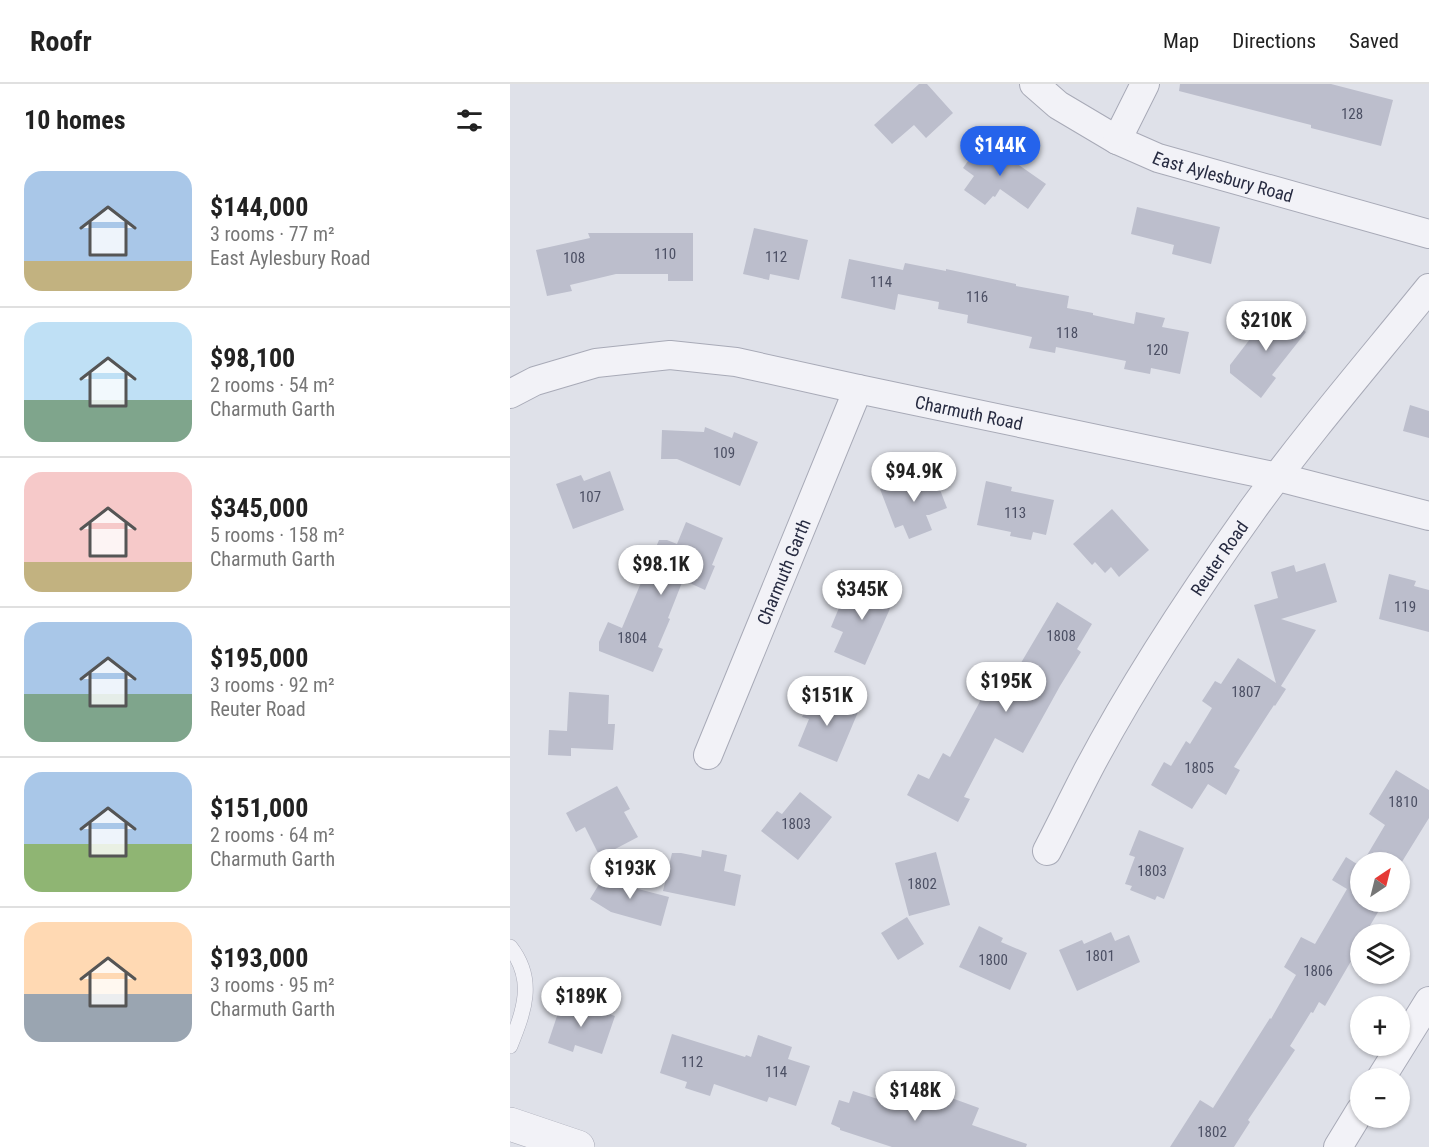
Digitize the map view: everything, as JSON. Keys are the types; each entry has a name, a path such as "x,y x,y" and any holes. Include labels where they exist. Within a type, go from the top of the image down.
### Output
{"street":[{"name":"East Aylesbury Road","path":"1034,84 1058,105 1117,140 1158,158 1429,234"},
{"path":"1117,140 1145,84"},
{"name":"Reuter Road","path":"1047,852 1088,769 1129,698 1209,572 1278,477 1429,288"},
{"name":"Charmuth Road","path":"510,394 535,381 596,363 670,355 736,362 1278,477 1429,516"},
{"name":"Charmuth Garth","path":"708,755 858,389"},
{"path":"1387,1068 1429,1001"},
{"path":"510,1124 578,1147"},
{"path":"1338,1147 1350,1127"}],"lane":[{"path":"510,947 524,970 526,989 522,1015 510,1046"}],"building":[{"path":"919,84 927,84 953,113 926,138 914,125 892,144 874,125"},
{"path":"1180,84 1331,84 1393,100 1381,146 1311,128 1311,125 1179,91"},
{"path":"983,140 1046,184 1028,209 1000,189 995,197 993,196 985,205 964,190 974,176 963,168"},
{"path":"1137,207 1220,227 1211,264 1172,254 1174,245 1131,234"},
{"path":"754,228 808,240 799,280 770,274 769,280 743,274"},
{"path":"588,233 693,233 693,281 668,281 668,274 616,274 570,285 572,291 547,296 536,250 590,238"},
{"path":"849,259 903,270 905,263 946,271 946,269 1069,296 1067,308 1134,324 1136,312 1165,318 1162,327 1189,332 1180,374 1151,368 1150,374 1124,369 1126,361 1056,347 1055,353 1029,348 1032,337 967,323 968,315 938,309 939,302 898,294 895,310 841,298"},
{"path":"1274,308 1306,332 1272,375 1276,378 1261,398 1230,373 1230,365"},
{"path":"1410,405 1429,411 1429,438 1403,431"},
{"path":"705,427 732,438 734,432 758,442 740,486 677,459 661,459 662,430 704,432"},
{"path":"932,469 947,508 926,515 932,530 909,539 903,525 895,528 880,489"},
{"path":"610,471 624,510 573,529 556,484 581,475 584,481"},
{"path":"986,481 1012,487 1011,491 1054,500 1046,535 1033,532 1031,540 1010,536 1011,532 977,525"},
{"path":"1112,509 1149,550 1119,577 1111,567 1105,573 1095,562 1092,565 1073,544"},
{"path":"686,522 723,538 705,590 683,580 658,647 663,649 653,672 599,651 599,642 608,622 622,628 659,540 677,544"},
{"path":"1325,563 1337,602 1281,619 1316,630 1281,686 1286,689 1234,767 1240,770 1226,795 1208,784 1192,809 1151,785 1164,762 1171,766 1186,741 1190,744 1212,708 1202,701 1215,681 1221,684 1238,658 1276,683 1254,605 1278,598 1271,572 1294,565 1296,572"},
{"path":"1389,574 1416,581 1414,586 1429,590 1429,632 1379,619"},
{"path":"859,579 896,595 865,665 834,652 843,632 831,627 841,603 848,606"},
{"path":"1057,602 1092,624 1077,649 1081,652 1023,753 995,738 964,797 970,799 958,822 907,795 918,774 929,779 943,753 950,757 984,694 998,701"},
{"path":"569,692 609,695 608,724 615,724 613,750 571,748 571,756 548,755 549,730 567,731"},
{"path":"813,693 858,712 837,762 798,746 809,719 802,717"},
{"path":"1396,770 1429,790 1429,818 1408,852 1369,852 1385,825 1369,814"},
{"path":"617,786 630,809 624,812 638,837 600,857 585,827 576,832 566,813"},
{"path":"800,792 832,817 798,860 761,831 777,811 782,814"},
{"path":"1139,830 1184,848 1164,899 1157,896 1155,900 1130,890 1132,886 1125,884 1135,857 1129,855"},
{"path":"702,850 727,855 724,871 741,875 735,906 663,891 672,853 701,857"},
{"path":"936,852 950,905 909,916 895,863"},
{"path":"1346,857 1350,860 1350,912 1378,912 1371,924 1350,924 1350,963 1325,1006 1319,1002 1313,1013 1311,1012 1290,1046 1295,1050 1248,1120 1250,1122 1234,1147 1170,1147 1200,1100 1213,1108 1271,1019 1296,975 1284,967 1301,937 1315,944 1347,889 1332,880"},
{"path":"607,871 638,889 669,897 661,926 611,912 590,899"},
{"path":"907,917 924,944 898,960 881,933"},
{"path":"979,926 1003,938 1001,942 1027,953 1010,990 959,967"},
{"path":"1111,932 1115,941 1129,935 1140,962 1077,991 1059,950 1082,940 1084,944"},
{"path":"563,998 615,1016 602,1054 575,1045 573,1052 548,1043"},
{"path":"672,1034 745,1057 746,1055 751,1057 758,1035 792,1047 788,1059 810,1066 796,1106 769,1097 767,1102 714,1084 710,1096 685,1088 687,1082 660,1073"},
{"path":"889,1087 943,1105 946,1096 979,1108 972,1125 1027,1144 1026,1147 892,1147 840,1130 831,1124 839,1100 849,1103 853,1091 884,1101"}]}
